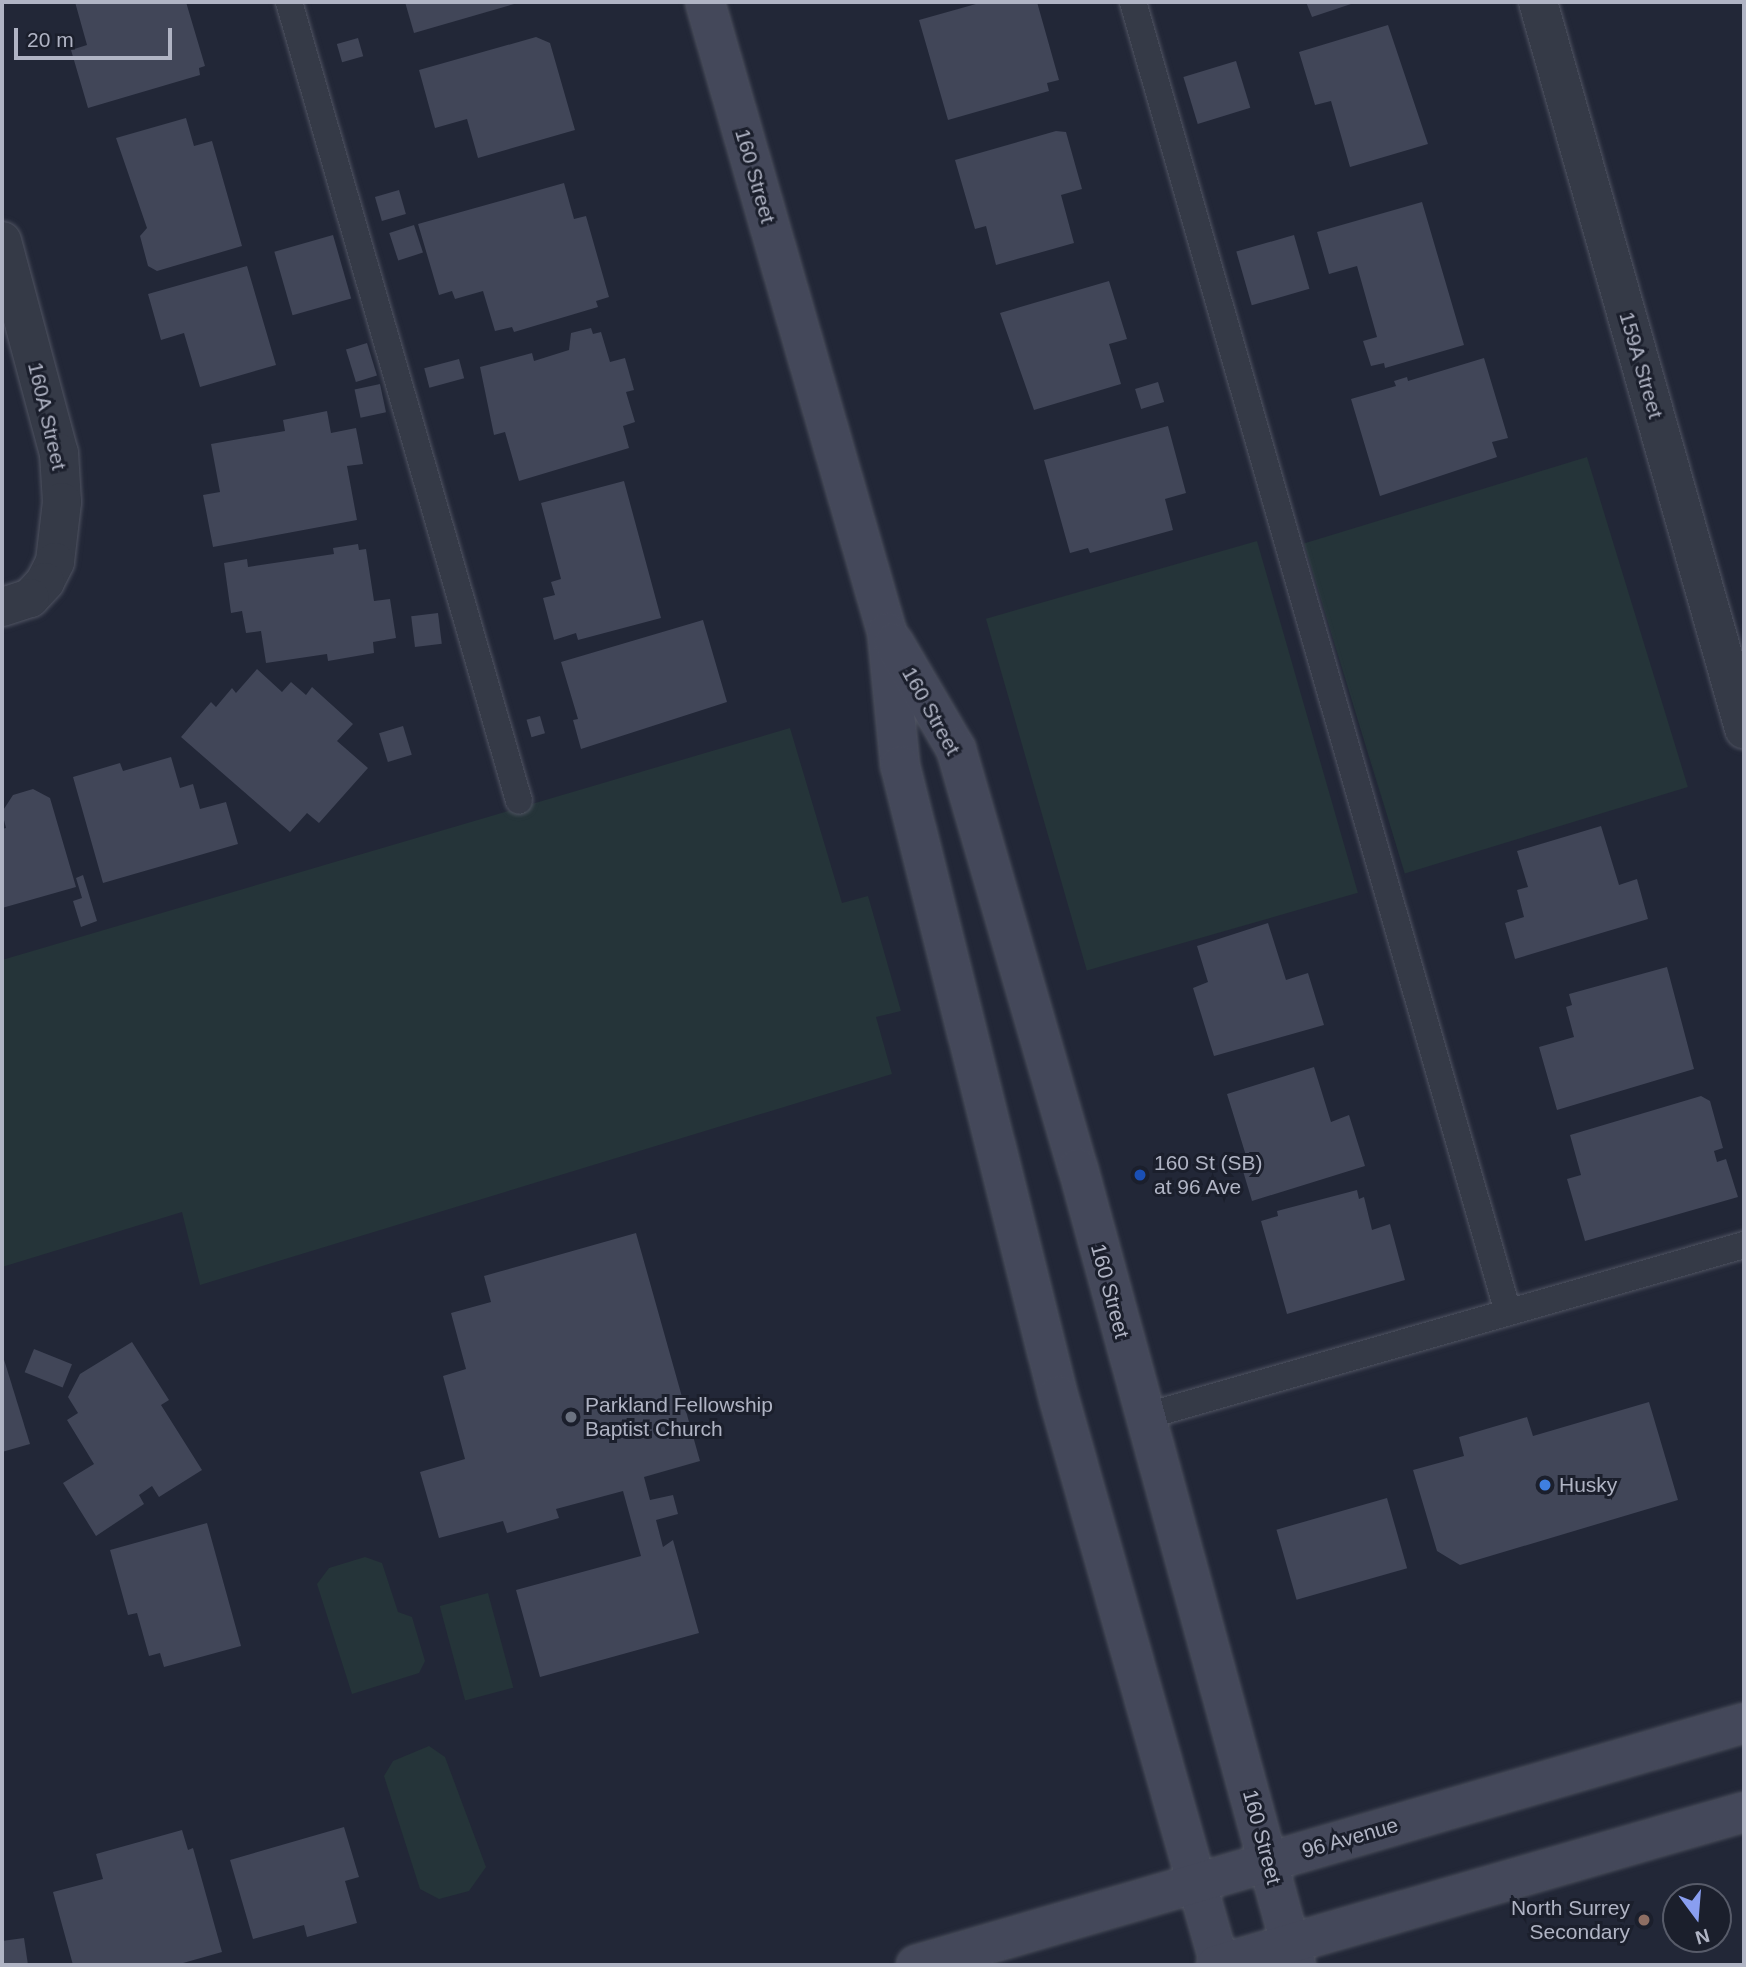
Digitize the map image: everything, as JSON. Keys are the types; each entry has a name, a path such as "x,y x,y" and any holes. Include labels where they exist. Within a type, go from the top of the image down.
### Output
{"main road":[{"name":"160 Street","path":"705,2 887,632 900,765 1058,1395 1198,1881 1219,1965"},
{"name":"160 Street","path":"887,632 956,749 1078,1168 1143,1417 1293,1955"},
{"name":"96 Avenue","path":"916,1965 1744,1723"},
{"path":"1219,1965 1293,1955 1744,1812"}],"street":[{"name":"159A Street","path":"1538,2 1744,729"},
{"name":"160A Street","path":"2,241 59,453 62,502 55,562 45,582 30,597 2,607"}],"lane":[{"path":"289,2 519,801"},
{"path":"1133,2 1508,1312"},
{"path":"1143,1417 1744,1245"}],"shaded area":[{"path":"1587,457 1688,787 1405,873 1304,544"},
{"path":"1257,541 1358,893 1087,971 986,619"},
{"path":"790,728 842,903 868,896 901,1011 876,1017 892,1074 200,1285 182,1212 2,1267 2,960"},
{"path":"365,1557 382,1563 398,1612 412,1617 425,1661 419,1673 352,1694 317,1584 329,1568"},
{"path":"488,1593 513,1688 465,1701 440,1606"},
{"path":"429,1746 445,1757 486,1867 469,1891 439,1899 420,1889 384,1776 393,1761"}],"building":[{"path":"75,2 186,2 205,66 199,68 200,75 88,108 71,50 87,45"},
{"path":"405,2 521,2 414,33"},
{"path":"983,2 1037,2 1059,80 1047,83 1049,91 948,120 919,20"},
{"path":"1306,2 1357,2 1312,17"},
{"path":"1388,25 1428,144 1350,167 1331,101 1315,105 1299,52"},
{"path":"536,37 550,43 575,130 478,158 467,119 435,128 419,70"},
{"path":"358,38 363,56 342,62 337,44"},
{"path":"1236,61 1250,108 1198,124 1183,77"},
{"path":"186,118 194,146 212,141 242,246 157,271 148,266 140,236 147,228 116,138"},
{"path":"1056,131 1066,132 1082,189 1061,195 1074,243 996,265 986,226 975,229 955,160"},
{"path":"564,183 574,219 586,216 609,297 596,301 598,307 514,332 512,327 495,331 483,291 455,299 452,291 439,295 418,224"},
{"path":"399,190 406,214 382,221 375,197"},
{"path":"1422,202 1464,345 1385,368 1384,363 1371,366 1363,341 1377,337 1357,266 1329,274 1317,232"},
{"path":"414,225 423,253 398,261 389,233"},
{"path":"333,235 351,298 293,315 274,252"},
{"path":"1294,235 1309,289 1252,305 1236,252"},
{"path":"247,266 276,365 200,387 184,333 161,340 148,294"},
{"path":"1109,281 1127,339 1109,344 1121,384 1034,410 1000,313"},
{"path":"591,328 593,334 601,332 610,362 625,358 634,390 626,392 635,422 623,426 629,448 519,481 505,432 494,435 480,367 532,353 534,361 569,350 571,333"},
{"path":"367,343 377,376 356,382 346,349"},
{"path":"1484,358 1508,438 1492,442 1497,457 1380,496 1351,399 1396,386 1394,381 1407,377 1408,381"},
{"path":"459,359 464,378 429,388 424,368"},
{"path":"1158,382 1164,402 1141,409 1135,389"},
{"path":"380,384 386,412 361,418 355,389"},
{"path":"327,411 331,433 356,428 363,464 347,466 357,520 213,547 203,495 220,492 211,444 285,431 283,420"},
{"path":"1168,426 1186,493 1165,499 1173,530 1090,553 1088,548 1070,553 1044,460"},
{"path":"624,481 661,618 578,640 576,633 554,640 543,598 555,595 551,582 561,579 541,503"},
{"path":"358,544 359,550 366,549 374,601 390,599 396,638 373,642 374,653 328,661 327,654 266,663 261,631 246,633 242,611 231,613 224,563 247,559 248,567 334,554 333,548"},
{"path":"438,613 442,644 415,647 411,616"},
{"path":"703,620 727,702 581,749 573,720 578,719 561,662"},
{"path":"257,669 282,692 291,682 306,695 312,687 353,724 337,741 368,768 319,823 307,813 290,832 181,737 211,702 216,707 232,688 236,693"},
{"path":"540,716 545,733 532,737 527,720"},
{"path":"403,726 412,755 388,762 379,733"},
{"path":"171,757 180,788 193,784 200,809 226,802 238,844 103,883 73,777 120,763 123,771"},
{"path":"33,789 50,798 76,887 2,908 2,829 6,828 2,812 13,795"},
{"path":"1601,826 1619,885 1637,879 1648,919 1515,959 1505,923 1524,917 1517,890 1528,887 1517,851"},
{"path":"83,875 97,921 81,927 73,901 82,898 76,878"},
{"path":"1268,923 1286,980 1308,973 1324,1025 1214,1056 1193,988 1208,982 1197,946"},
{"path":"1667,967 1694,1069 1557,1110 1539,1047 1574,1037 1566,1007 1572,1005 1569,994"},
{"path":"1314,1067 1331,1122 1349,1115 1365,1166 1252,1201 1240,1161 1247,1159 1227,1094"},
{"path":"1701,1096 1710,1101 1723,1148 1714,1151 1717,1162 1726,1159 1738,1197 1585,1241 1567,1179 1581,1175 1570,1135"},
{"path":"1357,1190 1359,1199 1364,1197 1372,1230 1390,1224 1405,1280 1287,1314 1261,1221 1278,1216 1277,1211"},
{"name":"Parkland Fellowship Baptist Church","path":"636,1233 700,1461 644,1477 650,1500 673,1495 678,1514 656,1520 663,1547 673,1540 699,1633 540,1677 516,1590 641,1556 623,1491 556,1509 559,1518 507,1533 503,1521 439,1538 420,1472 465,1459 443,1376 466,1369 451,1313 491,1302 484,1276"},
{"path":"132,1342 169,1400 161,1405 202,1470 159,1497 152,1486 139,1495 144,1504 96,1536 63,1483 94,1464 67,1420 78,1413 68,1397 80,1374"},
{"path":"34,1349 72,1364 63,1388 25,1372"},
{"path":"2,1353 30,1444 2,1452"},
{"name":"Husky","path":"1649,1402 1678,1500 1460,1565 1437,1551 1413,1470 1464,1456 1459,1437 1527,1417 1533,1436"},
{"path":"1387,1498 1407,1568 1297,1600 1276,1530"},
{"path":"207,1523 241,1646 164,1667 160,1653 149,1656 137,1613 128,1615 110,1550"},
{"path":"344,1827 359,1877 345,1881 357,1923 307,1937 304,1925 253,1939 230,1860"},
{"path":"182,1830 188,1850 193,1848 222,1952 176,1965 73,1965 53,1892 103,1879 96,1854"},
{"path":"24,1938 28,1965 2,1965 2,1941"}],"place":[{"name":"160 St (SB) at 96 Ave","path":"1140,1175"},
{"name":"Parkland Fellowship Baptist Church","path":"571,1417"},
{"name":"Husky","path":"1545,1485"},
{"name":"North Surrey Secondary","path":"1644,1920"}]}
